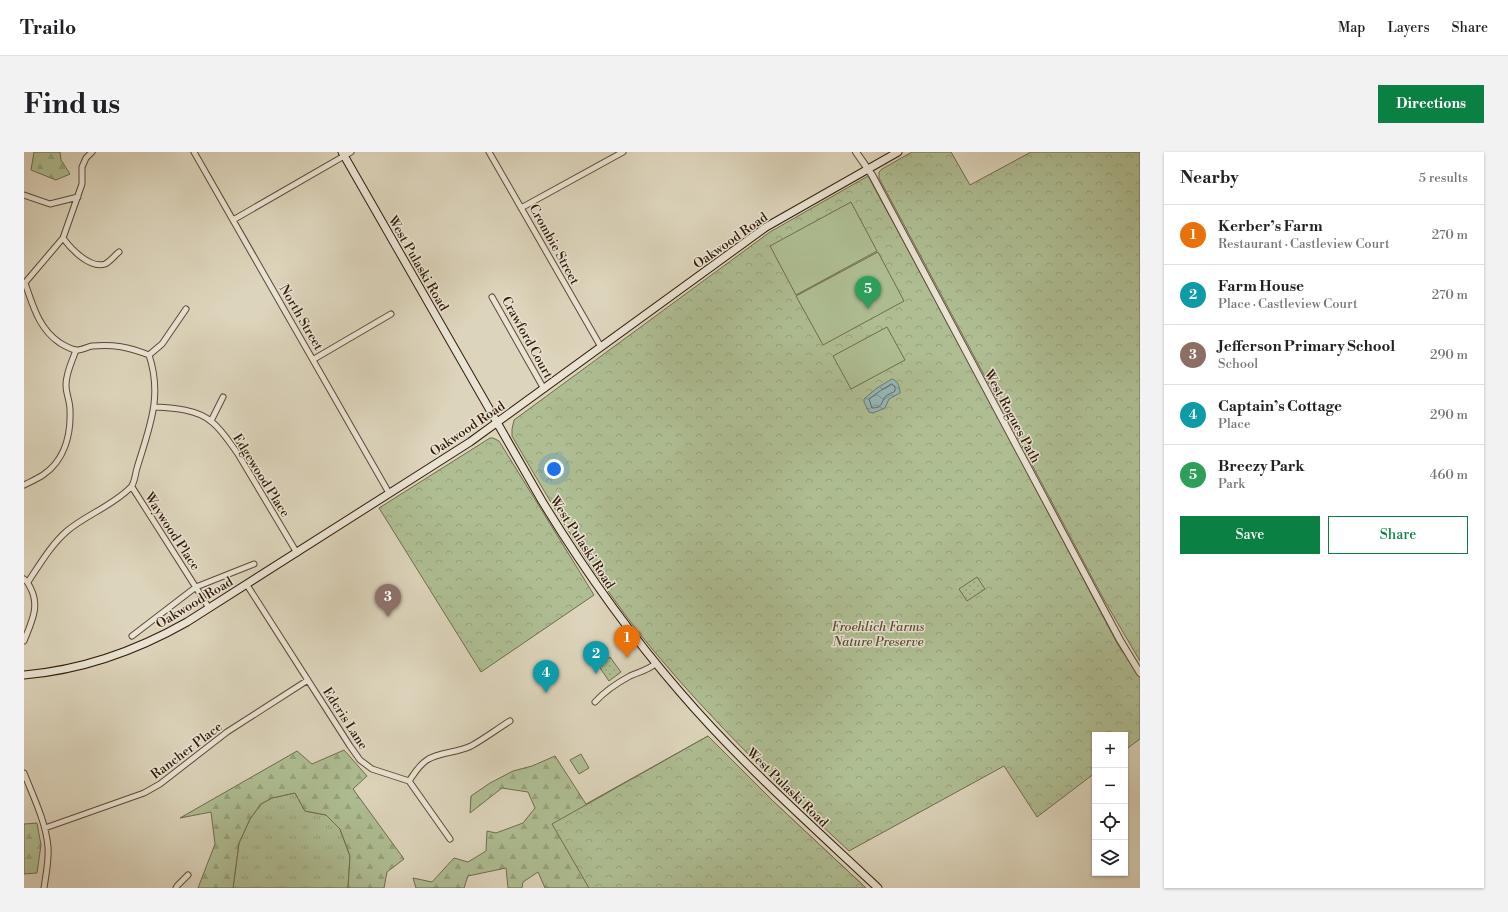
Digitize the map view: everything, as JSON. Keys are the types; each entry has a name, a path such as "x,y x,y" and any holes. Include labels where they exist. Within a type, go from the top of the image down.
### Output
{"main road":[{"name":"Oakwood Road","path":"24,675 54,671 105,659 163,635 209,608 497,424 766,227 898,152"},
{"name":"West Pulaski Road","path":"346,153 497,424 563,536 612,608 656,664 730,747 878,888"}],"street":[{"path":"24,640 36,608 35,596 26,580 68,530 132,487 154,407 155,383 153,366 149,355 130,347 117,345 90,347 76,350 65,346 52,338 44,328 24,284 63,238 82,184 82,167 86,158 92,152"},
{"name":"North Street","path":"194,152 314,359 389,493"},
{"name":"Crombie Street","path":"489,152 601,347"},
{"path":"522,208 623,152"},
{"name":"West Rogues Path","path":"856,152 868,169 1120,640 1140,673"},
{"path":"233,220 346,153"},
{"path":"24,195 50,204 78,197"},
{"path":"63,238 71,249 84,259 96,264 106,264 119,252"},
{"name":"Crawford Court","path":"492,297 544,389"},
{"path":"149,355 162,344 186,309"},
{"path":"314,359 391,314"},
{"path":"24,485 44,475 58,461 67,444 70,427 70,408 66,386 68,371 76,350"},
{"path":"211,421 223,397"},
{"name":"Edgewood Place","path":"154,407 188,410 211,421 238,454 297,553"},
{"name":"Waywood Place","path":"132,487 209,608"},
{"name":"Oakwood Road","path":"132,636 196,587 254,564"},
{"name":"Edcris Lane","path":"247,585 360,760 372,769 409,781"},
{"path":"595,702 609,689 630,676 656,664"},
{"name":"Rancher Place","path":"45,828 144,793 160,784 227,732 308,680"},
{"path":"450,839 409,781 419,767 427,760 470,746 510,721"},
{"path":"24,773 45,828 48,847 48,866 44,888"},
{"path":"176,888 176,886 188,875"}],"green space":[{"path":"34,152 60,152 61,160 70,174 56,180 31,170"},
{"path":"912,152 951,152 970,185 1031,152 1140,152 1140,661 1103,598 879,178 879,172 882,169"},
{"name":"Froehlich Farms Nature Preserve","path":"868,176 978,379 1118,645 1140,677 1140,739 1128,748 1128,732 1092,732 1092,775 1037,817 1004,766 849,851 772,778 723,728 653,650 614,599 578,546 512,436 514,420 770,232"},
{"path":"851,202 877,251 796,295 770,246"},
{"path":"878,252 904,301 823,345 796,296"},
{"path":"887,327 905,360 851,389 833,356"},
{"path":"490,438 499,441 594,595 481,672 379,508"},
{"path":"977,577 985,589 967,601 959,589"},
{"path":"610,657 621,672 609,681 598,665"},
{"path":"708,736 774,802 866,888 545,888 538,872 523,882 522,888 508,888 506,868 468,876 464,888 416,888 413,878 432,882 454,858 468,862 486,851 487,831 496,833 523,823 535,808 528,792 502,788 470,813 471,796 490,783 513,771 532,766 555,756 586,804"},
{"path":"708,736 774,802 866,888 589,888 552,824"},
{"path":"344,750 367,776 353,789 404,859 387,872 384,888 348,888 350,856 340,829 326,815 305,811 295,793 272,798 261,804 250,819 239,843 233,888 198,888 215,844 211,812 180,818 297,751 312,764"},
{"path":"581,754 589,768 579,774 570,760"},
{"path":"295,793 305,811 326,815 340,829 350,856 348,888 233,888 239,843 250,819 261,804 272,798"},
{"path":"37,823 41,845 37,873 24,874 24,824"}],"water":[{"path":"892,379 898,384 900,393 889,399 885,408 873,413 869,412 864,399 877,388"}],"place":[{"name":"Breezy Park","path":"868,309"},
{"name":"Jefferson Primary School","path":"388,617"},
{"name":"Kerber’s Farm","path":"627,658"},
{"name":"Farm House","path":"596,674"},
{"name":"Captain’s Cottage","path":"546,693"}]}
